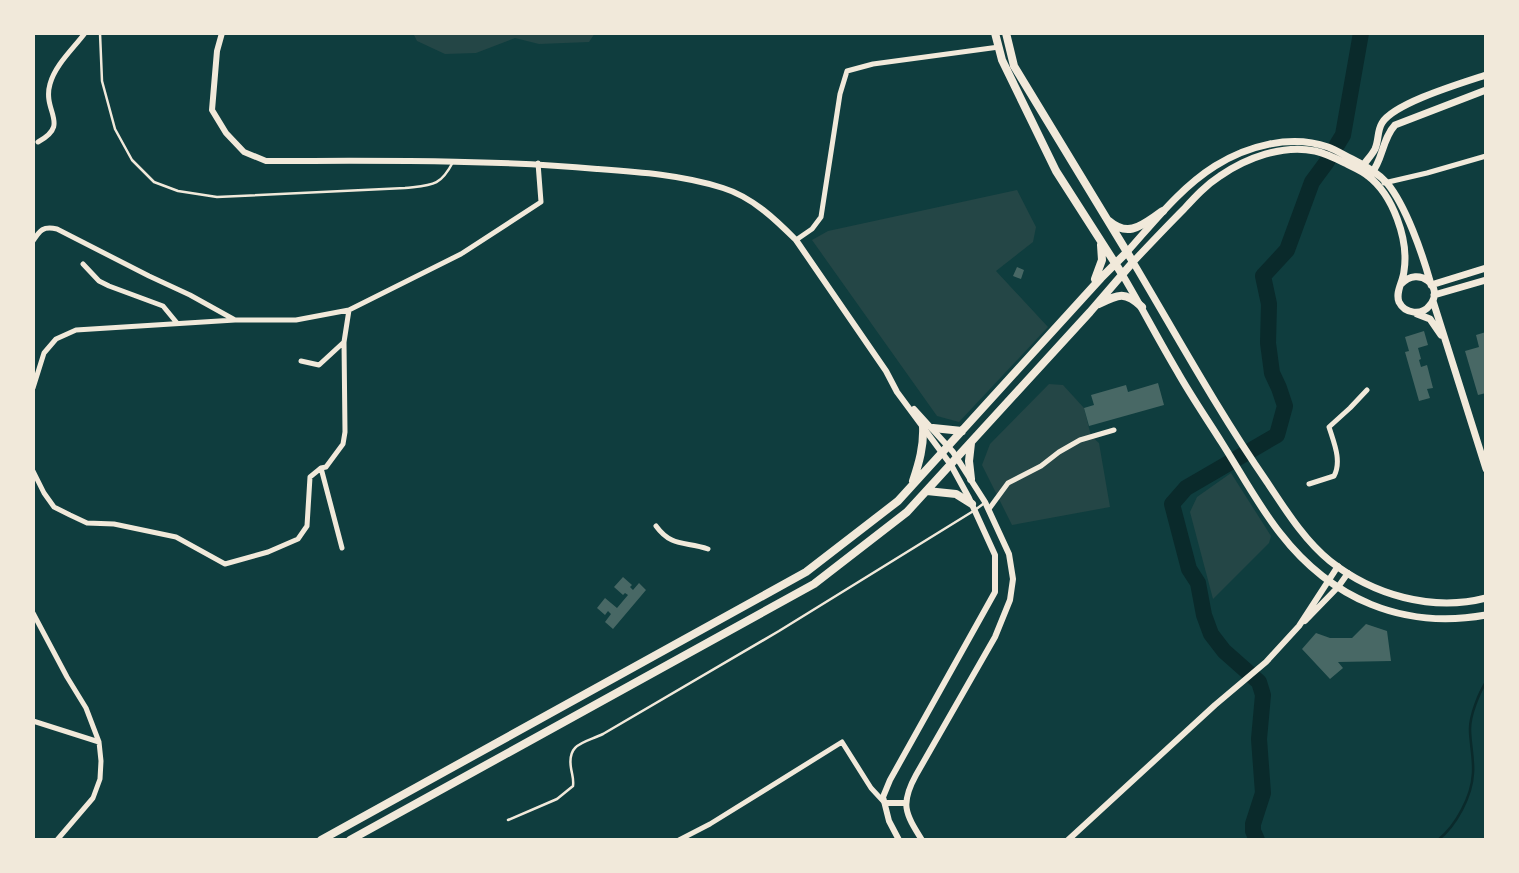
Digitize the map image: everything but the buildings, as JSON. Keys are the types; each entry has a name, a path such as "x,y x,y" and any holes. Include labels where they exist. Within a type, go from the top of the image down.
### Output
{"main road":[{"path":"995,33 1002,60 1056,170 1115,262 1176,370 1281,534 1328,580 1368,604 1395,613 1430,619 1465,619 1486,615"},
{"path":"1006,33 1014,66 1238,439 1294,521 1328,560 1389,593 1434,603 1456,604 1486,598"},
{"path":"1361,168 1375,149 1383,121 1399,107 1486,75"},
{"path":"1371,174 1380,162 1390,130 1395,125 1486,90"},
{"path":"350,840 814,584 907,512 927,491 962,431 1163,211 1192,182 1214,167 1237,154 1279,142 1293,141 1319,148 1340,161 1361,168"},
{"path":"321,840 806,572 898,501 950,455 971,443 1122,274 1200,192 1218,177 1242,163 1273,151 1329,147 1386,182 1416,239 1447,345 1483,451 1486,469"},
{"path":"1371,174 1392,206 1405,244 1404,273 1398,290 1399,302 1408,311 1430,319 1447,345"},
{"path":"1104,217 1124,230 1141,225 1163,211"},
{"path":"1091,288 1100,271 1101,240"},
{"path":"1401,284 1413,276 1419,276 1431,284 1486,268"},
{"path":"1413,312 1426,310 1434,298 1486,279"},
{"path":"1094,306 1119,295 1131,297 1142,307"},
{"path":"911,487 920,460 923,426"},
{"path":"933,428 962,431"},
{"path":"971,443 971,479"},
{"path":"927,491 956,494 974,507"}],"street":[{"path":"38,142 50,136 54,130 55,123 47,98 50,82 85,33"},
{"path":"222,33 217,51 212,110 226,134 244,152 266,161 538,163 679,177 724,188 743,196 777,221 796,240 886,371 897,392 923,426 971,479 987,505 1009,554 1013,579 1010,600 995,637 909,788 905,803 922,840"},
{"path":"796,240 813,229 821,217 840,94 847,72 873,64 1008,46"},
{"path":"1377,185 1486,156"},
{"path":"33,388 44,353 56,339 76,330 235,320 296,320 349,310 461,254 541,202 538,163"},
{"path":"34,224 42,229"},
{"path":"33,241 42,229 57,229 235,320"},
{"path":"83,264 99,281 163,306 177,323"},
{"path":"33,471 54,507 70,515 87,523 114,524 176,537 225,564 268,552 298,538 307,526 310,477 326,467 343,444 344,342 349,310"},
{"path":"301,361 319,365 344,342"},
{"path":"1309,484 1334,476 1338,469 1338,456 1329,427 1367,390"},
{"path":"897,392 933,428 950,455 995,555 995,592 883,797 889,821 899,840"},
{"path":"987,505 1008,484 1041,466 1059,452 1080,440 1114,430"},
{"path":"321,468 342,548"},
{"path":"656,526 672,542 708,550"},
{"path":"1298,626 1338,566"},
{"path":"1068,840 1215,705 1266,662 1338,587 1348,573"},
{"path":"33,613 86,708 99,742 100,779 93,798 57,840"},
{"path":"33,721 99,742"},
{"path":"679,840 710,824 842,742 871,788 885,803 905,803"}],"lane":[{"path":"100,33 102,81 115,128 132,160 154,182 178,191 217,197 405,188 434,184 446,176 453,162"},
{"path":"508,820 557,799 573,786 570,760 575,746 603,734 768,638 974,507 987,505"}],"shaded area":[{"path":"413,33 595,33 589,42 539,44 515,38 476,53 445,54 417,41"},
{"path":"1017,190 1036,227 1033,242 996,271 1048,327 959,422 937,416 812,240 828,231"},
{"path":"1049,384 1063,385 1084,408 1091,436 1099,443 1110,507 1012,525 982,465 990,444"},
{"path":"1231,473 1271,536 1269,543 1213,599 1190,512 1197,497"}],"waterway":[{"path":"1257,840 1253,824 1263,793 1259,739 1263,695 1259,682 1224,651 1211,634 1198,583 1189,569 1172,504 1186,488 1277,435 1285,406 1272,373 1268,343 1269,304 1263,276 1287,250 1312,182 1343,135 1361,33"},
{"path":"1438,840 1457,819 1470,791 1473,767 1470,723 1475,704 1486,682"}]}
